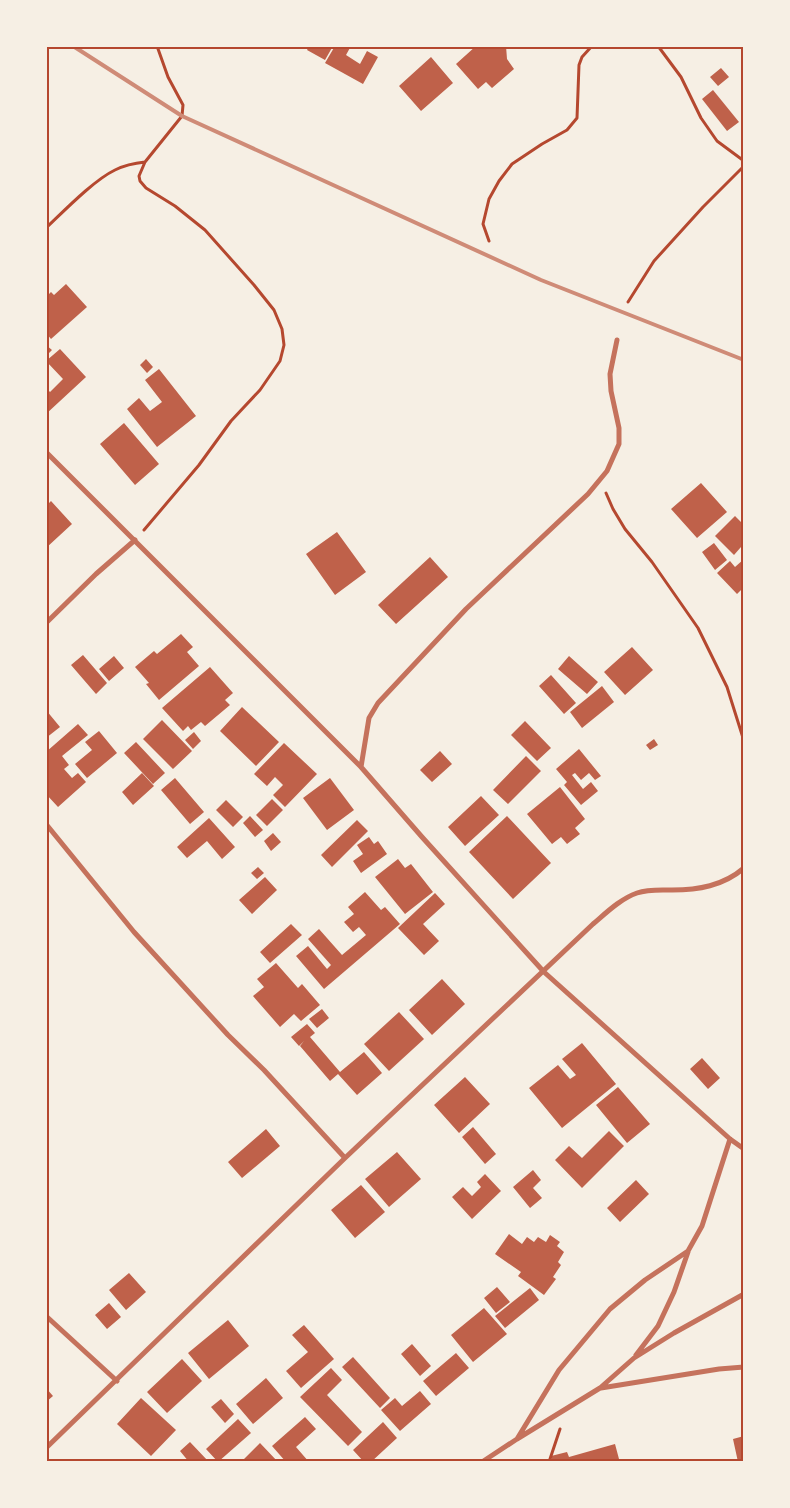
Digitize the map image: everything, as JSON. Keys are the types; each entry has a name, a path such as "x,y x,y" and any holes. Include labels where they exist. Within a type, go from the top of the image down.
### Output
{"street":[{"path":"361,767 369,718 378,703 466,609 588,494 613,459 619,444 619,428 611,391 610,374 617,340"},
{"path":"46,452 361,767 544,972 730,1140 744,1150"},
{"path":"46,623 96,574 135,540"},
{"path":"46,824 134,932 228,1035 264,1070 345,1158"},
{"path":"46,1448 345,1158 593,924 617,904 636,893 649,890 699,889 715,885 744,868"},
{"path":"634,1358 658,1326 674,1292 688,1251 702,1226 730,1140"},
{"path":"517,1438 559,1370 610,1309 645,1280 688,1251"},
{"path":"482,1462 517,1438 600,1388 634,1358 744,1294"},
{"path":"46,1316 117,1381"},
{"path":"600,1388 719,1369 744,1367"}],"path":[{"path":"135,540 199,465 231,422 260,390 280,361 284,345 282,329 274,310 254,285 205,230 175,206 146,188 140,181 140,170 182,116 183,111 183,105 168,77 157,46"},
{"path":"488,241 483,224 490,199 499,181 512,164 567,130 578,118 579,65 592,46"},
{"path":"658,46 681,77 701,118 717,141 744,161"},
{"path":"46,228 95,184 114,170 128,164 145,162"},
{"path":"628,302 654,261 703,206 744,166"},
{"path":"600,479 613,509 625,529 652,562 698,628 727,687 744,741"},
{"path":"549,1462 569,1407"}],"building":[{"path":"309,46 333,46 325,60 307,50"},
{"path":"335,46 351,46 346,55 360,64 367,51 378,57 363,84 325,63"},
{"path":"476,46 506,46 507,59 514,69 492,88 486,82 478,89 456,64"},
{"path":"431,57 453,83 421,111 399,86"},
{"path":"721,68 729,77 718,86 710,77"},
{"path":"713,90 739,122 727,131 702,99"},
{"path":"66,284 87,307 51,339 46,333 46,297 51,292 54,295"},
{"path":"46,345 52,350 46,356"},
{"path":"60,349 86,377 46,414 46,388 50,392 63,379 46,361"},
{"path":"146,359 153,367 147,373 140,365"},
{"path":"159,369 196,416 157,447 127,409 139,398 150,411 162,402 145,380"},
{"path":"124,423 159,464 135,485 100,444"},
{"path":"701,483 727,512 697,538 671,509"},
{"path":"51,501 72,524 46,548 46,506"},
{"path":"735,516 744,525 744,550 741,547 734,555 715,536"},
{"path":"337,532 366,572 335,595 306,554"},
{"path":"714,543 727,560 715,570 702,552"},
{"path":"430,557 448,577 396,624 378,605"},
{"path":"744,559 744,587 737,594 717,573 730,561 735,567"},
{"path":"181,634 193,647 187,652 199,666 159,700 146,684 149,683 135,667 154,651 157,654"},
{"path":"632,647 653,670 625,695 604,672"},
{"path":"83,655 107,683 96,694 71,665"},
{"path":"114,656 124,668 109,681 99,669"},
{"path":"569,656 598,682 587,694 558,669"},
{"path":"210,667 233,693 225,700 230,705 205,726 201,722 191,730 188,726 183,731 162,708"},
{"path":"551,675 576,703 564,714 539,686"},
{"path":"602,686 614,702 582,728 570,712"},
{"path":"242,707 279,742 256,766 220,731"},
{"path":"46,710 60,727 46,738"},
{"path":"162,720 192,751 173,769 143,739"},
{"path":"525,721 551,748 537,761 511,735"},
{"path":"78,724 88,735 62,756 69,765 64,769 72,778 78,773 86,782 58,807 46,794 46,752"},
{"path":"99,731 117,753 87,778 75,764 92,750 85,742"},
{"path":"194,732 201,741 193,749 185,740"},
{"path":"654,739 658,745 650,750 646,745"},
{"path":"136,742 165,773 153,784 124,753"},
{"path":"284,743 317,774 285,807 273,795 283,785 275,777 267,786 254,774"},
{"path":"579,749 601,776 595,780 589,773 581,780 575,773 572,775 583,789 591,782 598,791 581,805 564,785 567,782 556,769"},
{"path":"440,751 452,764 432,782 420,770"},
{"path":"526,756 541,771 508,804 493,790"},
{"path":"142,773 154,786 133,805 122,792"},
{"path":"175,778 204,812 190,824 161,790"},
{"path":"330,778 354,810 327,830 303,798"},
{"path":"560,787 585,819 575,828 580,834 567,844 561,837 552,844 527,814"},
{"path":"481,796 499,815 465,846 448,827"},
{"path":"272,799 283,810 267,826 256,815"},
{"path":"226,800 243,817 233,827 216,810"},
{"path":"250,816 263,830 255,837 243,823"},
{"path":"507,816 551,863 513,899 469,852"},
{"path":"209,818 235,847 222,859 207,841 187,858 177,847"},
{"path":"357,820 368,831 332,867 321,855"},
{"path":"273,833 281,842 271,851 264,841"},
{"path":"369,837 374,844 378,841 387,854 361,873 353,861 363,854 357,845"},
{"path":"398,859 405,868 411,864 433,892 405,914 375,877"},
{"path":"258,867 264,873 257,879 251,873"},
{"path":"265,877 277,890 252,914 239,900"},
{"path":"365,892 381,910 385,907 400,924 324,989 296,956 308,946 327,969 331,965 308,939 319,929 342,955 366,935 359,927 353,932 344,922 354,914 348,907"},
{"path":"435,893 445,904 423,924 439,941 424,955 398,928"},
{"path":"291,924 302,935 270,963 260,952"},
{"path":"276,963 298,988 302,984 320,1005 301,1021 294,1014 280,1027 253,996 264,987 257,979"},
{"path":"442,979 465,1004 432,1035 409,1010"},
{"path":"322,1009 329,1018 317,1028 309,1019"},
{"path":"399,1012 424,1039 389,1071 364,1044"},
{"path":"307,1024 315,1033 310,1037 340,1072 364,1052 382,1073 357,1095 338,1074 330,1081 300,1046 304,1041 299,1046 291,1037"},
{"path":"582,1043 616,1084 562,1128 529,1088 558,1065 570,1079 576,1075 562,1059"},
{"path":"702,1058 720,1078 708,1089 690,1069"},
{"path":"465,1077 490,1104 459,1133 434,1105"},
{"path":"618,1087 650,1124 627,1143 596,1105"},
{"path":"473,1127 496,1154 485,1164 462,1137"},
{"path":"266,1129 280,1146 242,1178 228,1162"},
{"path":"609,1131 624,1146 582,1188 555,1160 569,1146 582,1158"},
{"path":"397,1152 421,1179 389,1207 365,1179"},
{"path":"533,1170 541,1180 533,1188 542,1198 530,1208 513,1187"},
{"path":"485,1174 501,1191 472,1219 452,1197 463,1187 472,1196 481,1187 477,1182"},
{"path":"636,1180 649,1194 620,1222 607,1208"},
{"path":"361,1185 385,1212 355,1238 331,1210"},
{"path":"509,1234 522,1244 527,1237 534,1242 538,1237 546,1242 550,1235 560,1242 557,1246 564,1252 558,1262 561,1265 553,1277 556,1279 544,1295 518,1276 521,1272 495,1254"},
{"path":"129,1273 146,1292 126,1310 109,1290"},
{"path":"497,1287 510,1302 496,1313 484,1298"},
{"path":"530,1288 539,1300 505,1328 495,1316"},
{"path":"109,1303 121,1317 107,1329 95,1315"},
{"path":"484,1308 507,1334 473,1362 451,1335"},
{"path":"228,1320 249,1346 209,1379 188,1353"},
{"path":"304,1325 334,1359 301,1388 286,1371 308,1352 292,1335"},
{"path":"412,1344 431,1366 420,1376 401,1354"},
{"path":"456,1353 469,1368 436,1396 423,1381"},
{"path":"353,1357 390,1398 380,1408 342,1367"},
{"path":"182,1359 202,1381 167,1413 147,1392"},
{"path":"331,1368 342,1380 327,1395 362,1432 348,1446 300,1397"},
{"path":"266,1378 283,1398 253,1424 236,1404"},
{"path":"46,1388 53,1396 46,1402"},
{"path":"420,1391 431,1404 400,1431 381,1410 395,1398 402,1406"},
{"path":"141,1398 176,1430 151,1456 117,1424"},
{"path":"221,1399 234,1414 225,1423 211,1407"},
{"path":"305,1417 316,1429 296,1447 309,1462 286,1462 272,1446"},
{"path":"238,1419 251,1433 218,1462 206,1449"},
{"path":"383,1422 397,1438 371,1462 364,1462 353,1450"},
{"path":"744,1436 744,1462 738,1462 733,1439"},
{"path":"190,1442 207,1462 189,1462 180,1451"},
{"path":"260,1443 278,1462 241,1462"},
{"path":"615,1444 619,1459 607,1462 552,1462 551,1456 567,1452 569,1457"}],"railway":[{"path":"73,46 182,116 541,280 744,360"}]}
